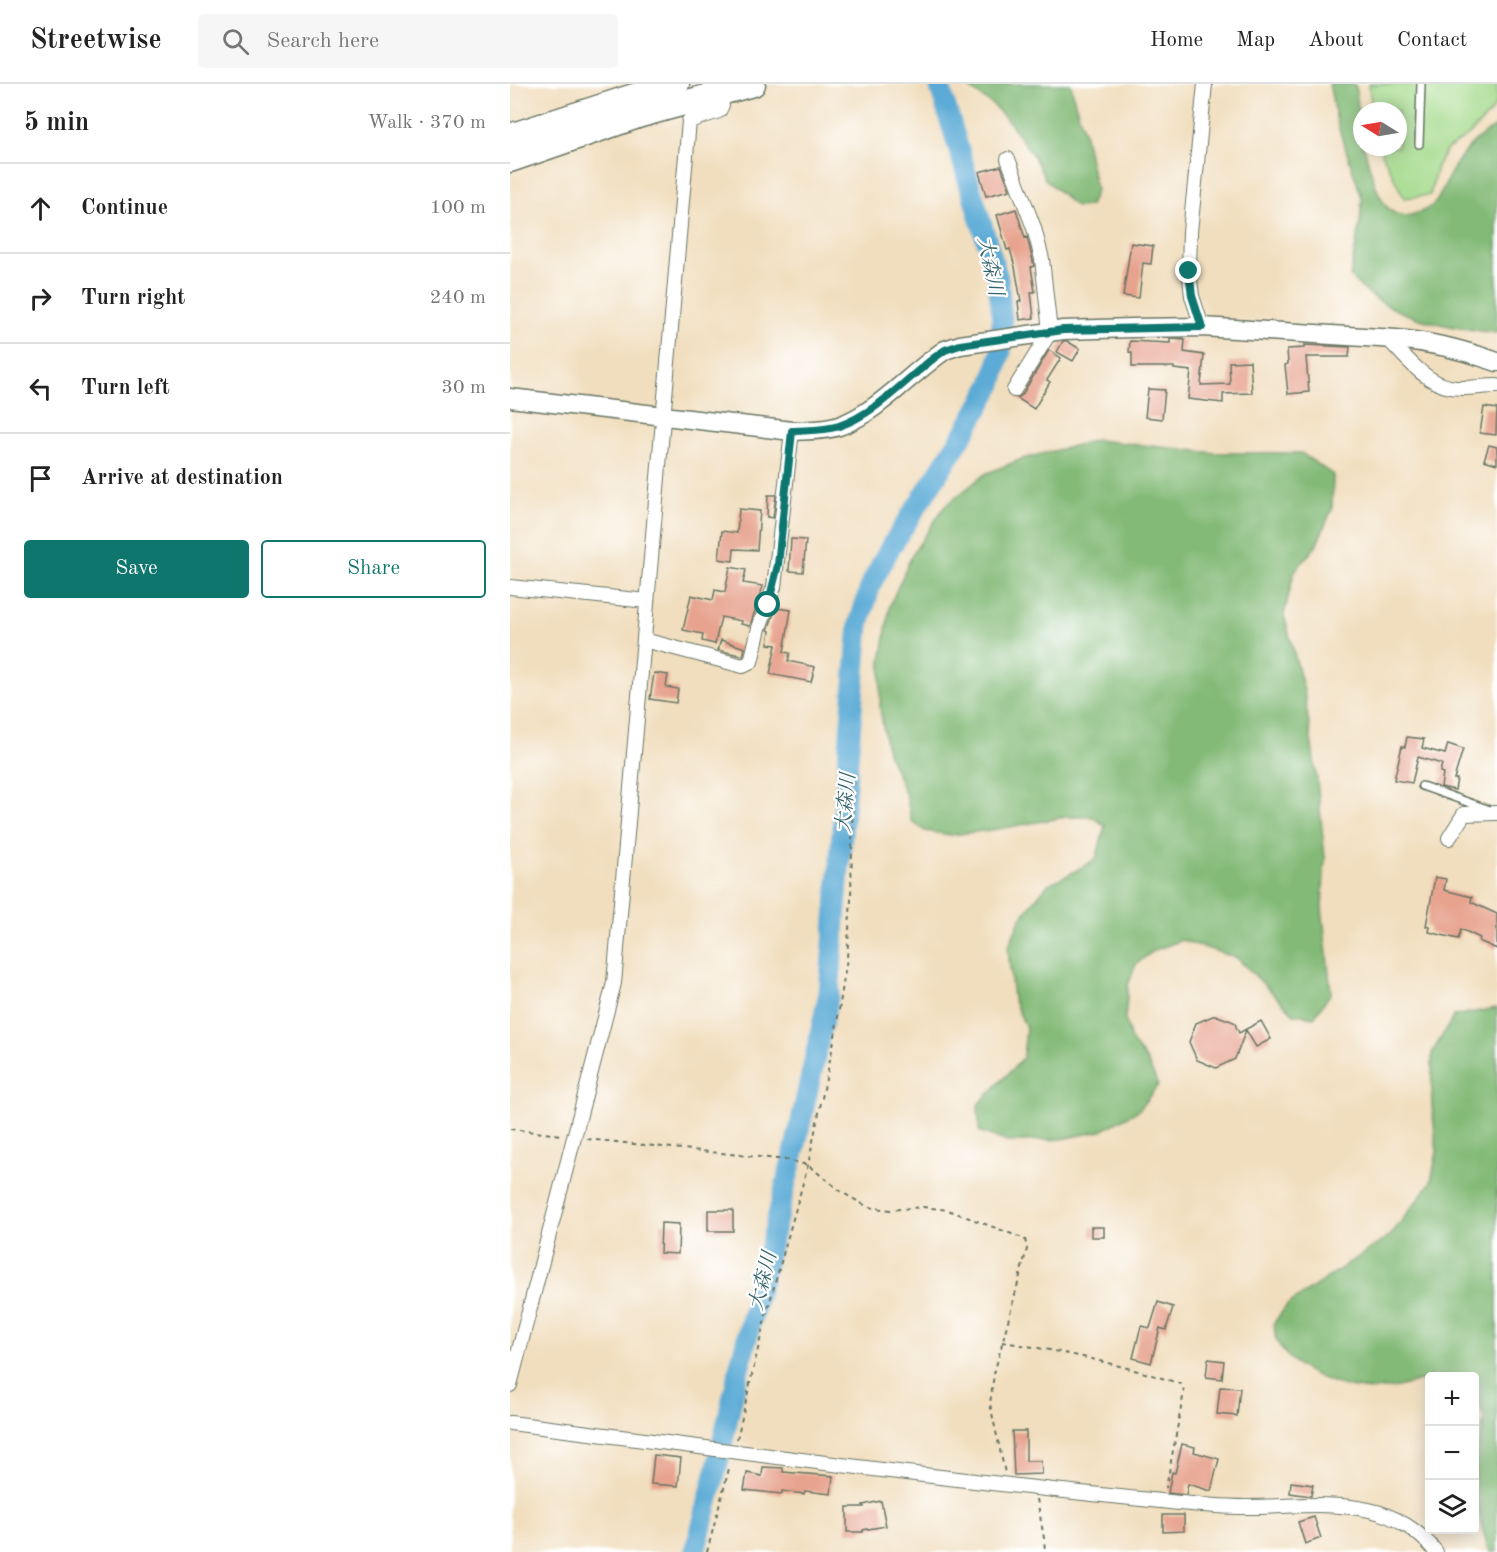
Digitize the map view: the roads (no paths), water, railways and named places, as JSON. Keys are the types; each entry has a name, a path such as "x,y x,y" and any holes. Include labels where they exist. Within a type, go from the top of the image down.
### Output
{"highway":[{"path":"510,160 638,105 677,84"},
{"path":"510,136 638,105 714,101 753,84"}],"street":[{"path":"1202,327 1192,296 1189,271 1190,232 1205,84"},
{"path":"510,1385 614,983 688,121 719,111 714,101"},
{"path":"1008,159 1034,228 1042,259 1050,332 1014,390"},
{"path":"510,398 792,431 823,430 866,413 945,350 960,345 1050,332 1202,327 1387,338 1425,342 1497,362"},
{"path":"1387,338 1425,376 1439,383 1451,388 1497,386"},
{"path":"644,640 744,666 751,662 759,628 774,587 792,431"},
{"path":"510,587 647,601"},
{"path":"1449,838 1464,814 1497,813"},
{"path":"510,1423 897,1474 1163,1502 1245,1507 1330,1504 1385,1514 1422,1537 1436,1552"}],"lane":[{"path":"1419,144 1421,84"},
{"path":"1422,786 1497,813"}],"waterway":[{"name":"大森川","path":"695,1552 796,1144 829,993 859,624 871,584 890,548 966,430 992,384 1001,351 1002,319 998,278 939,84"}]}
